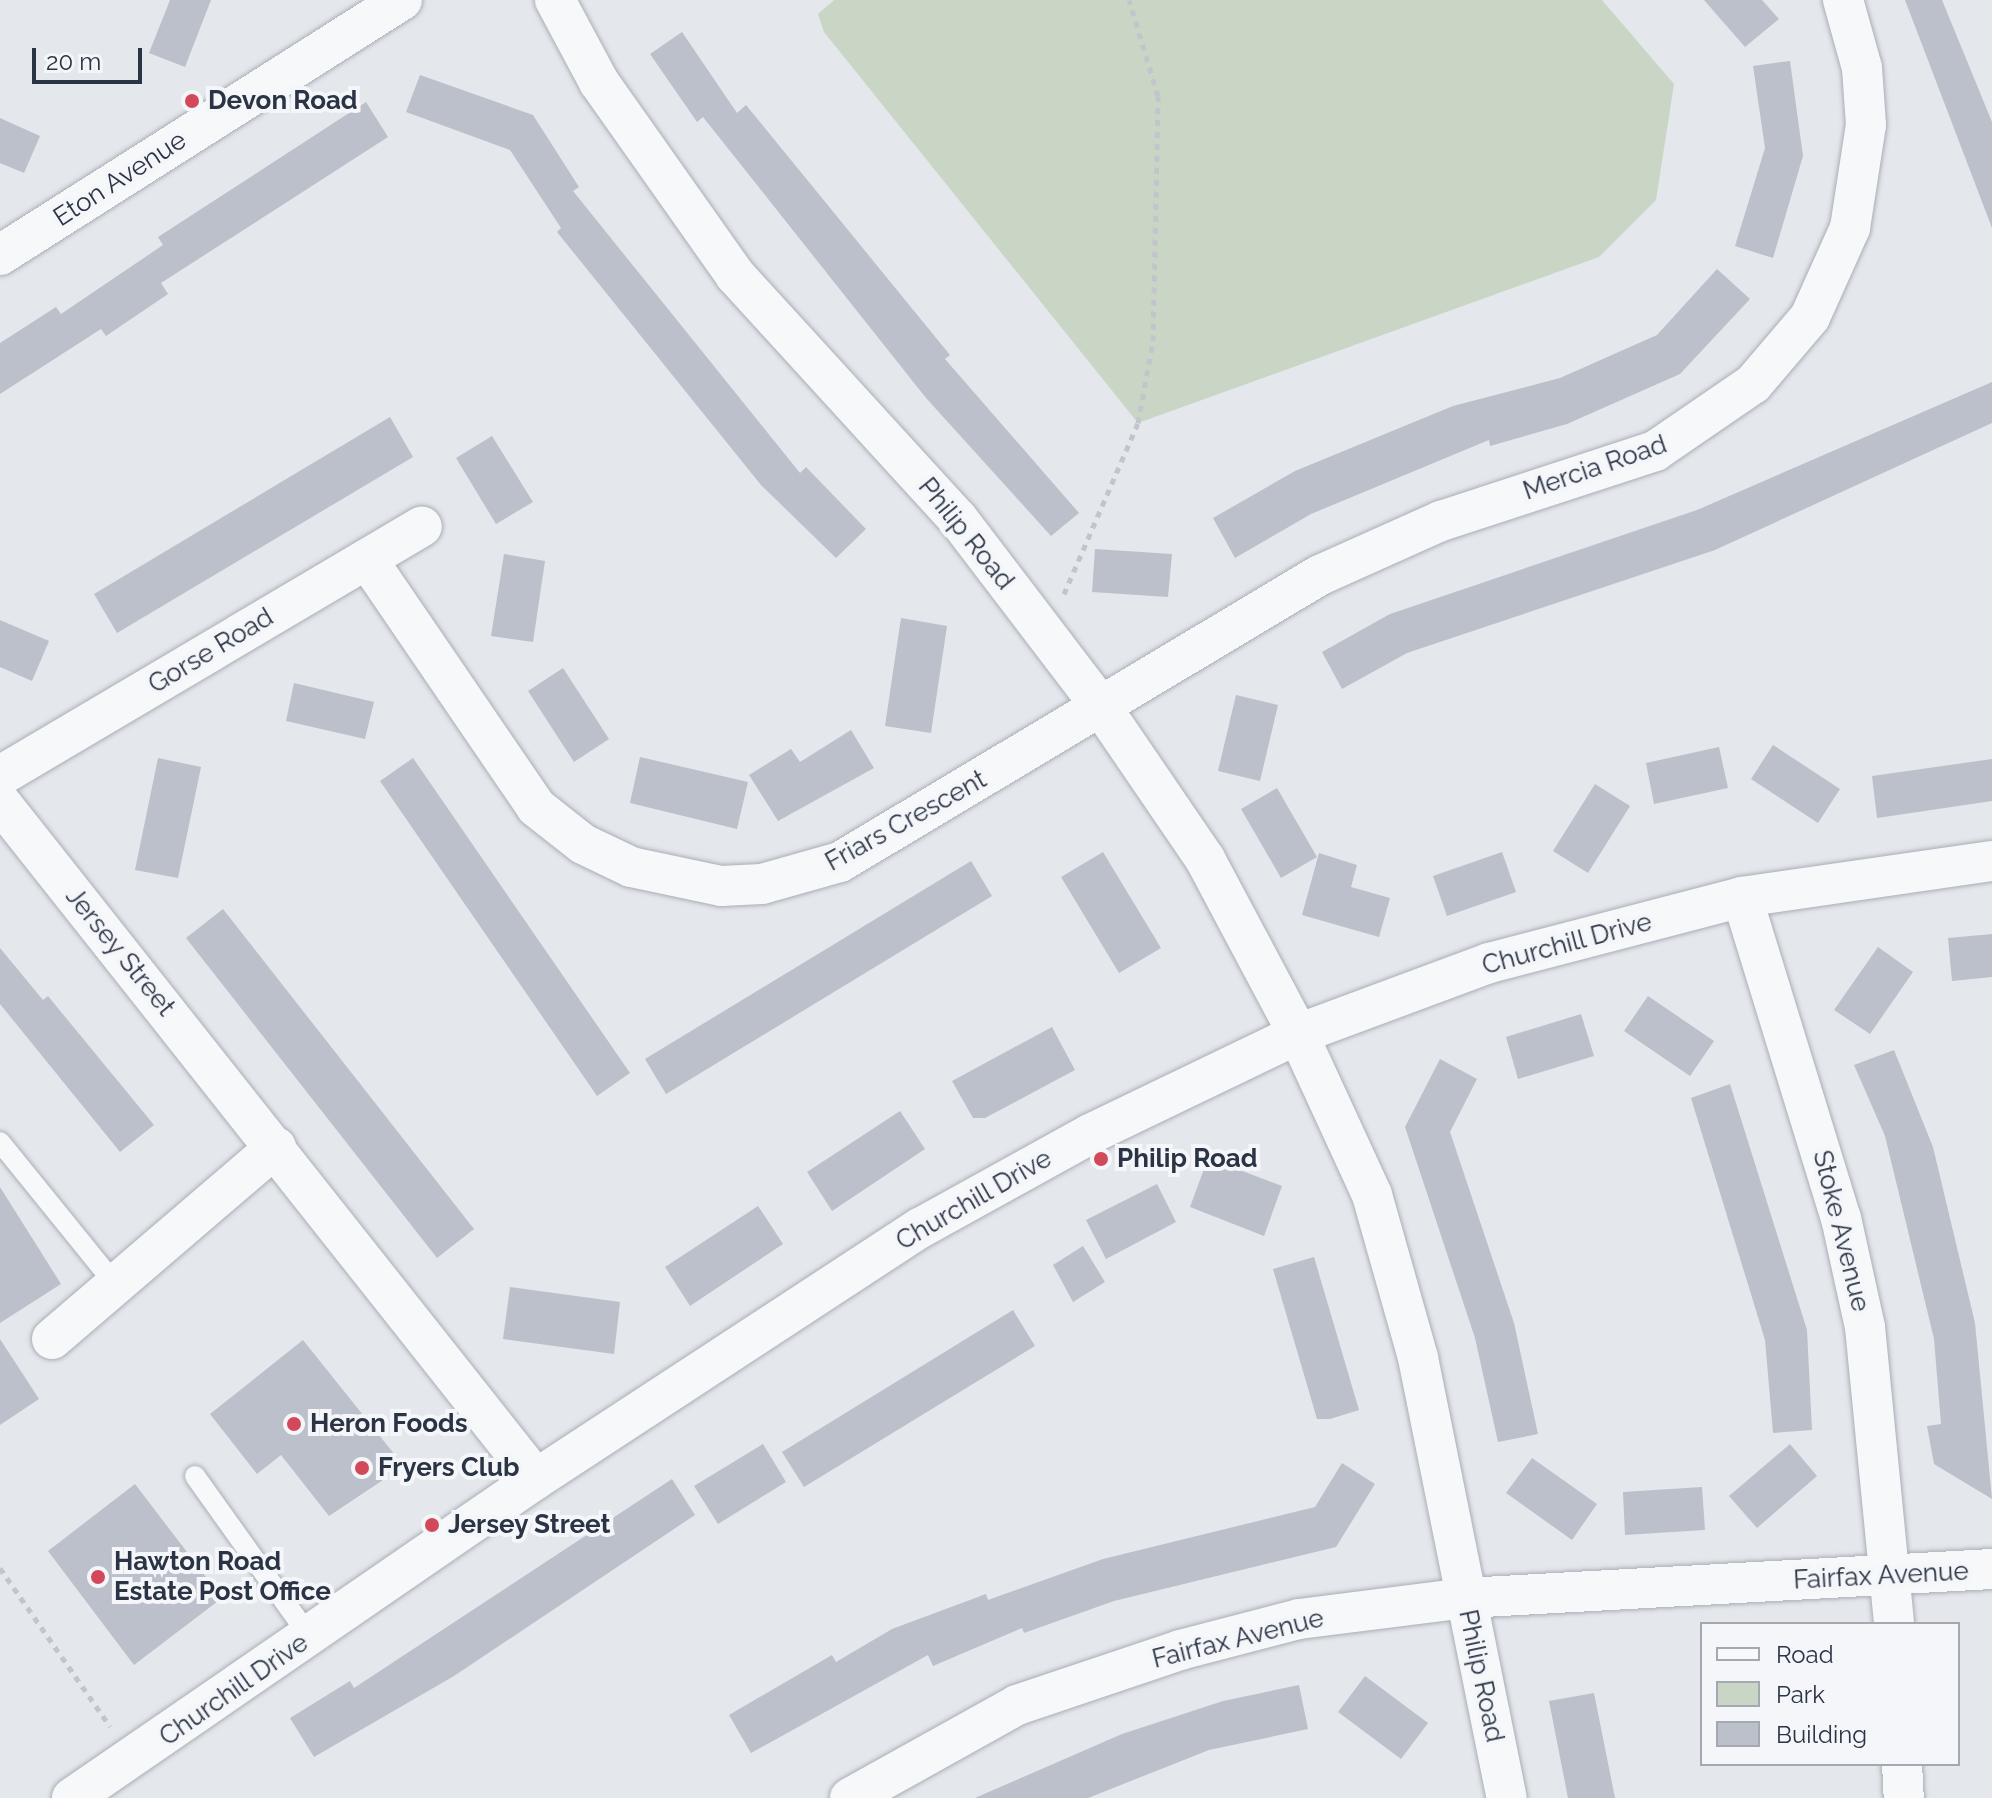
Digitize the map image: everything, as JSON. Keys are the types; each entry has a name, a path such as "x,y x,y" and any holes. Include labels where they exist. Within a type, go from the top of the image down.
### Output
{"street":[{"name":"Eton Avenue","path":"0,255 362,11 402,0"},
{"name":"Philip Road","path":"555,0 599,82 735,275 958,519 1102,708 1205,859 1298,1034 1372,1195 1418,1358 1507,1798"},
{"name":"Mercia Road","path":"1102,708 1320,575 1441,521 1655,451 1753,384 1810,317 1850,228 1866,125 1862,68 1843,0"},
{"name":"Gorse Road","path":"0,776 422,526"},
{"name":"Friars Crescent","path":"367,559 536,807 583,844 631,867 684,881 762,884 840,862 1102,708"},
{"name":"Jersey Street","path":"0,802 536,1479"},
{"name":"Churchill Drive","path":"72,1798 127,1777 310,1637 536,1479 920,1228 1090,1134 1298,1034 1489,963 1742,897 1992,861"},
{"name":"Stoke Avenue","path":"1742,897 1841,1218 1865,1327 1894,1622"},
{"path":"52,1339 276,1147"},
{"name":"Fairfax Avenue","path":"850,1798 1017,1705 1180,1650 1299,1619 1465,1598 1992,1569"},
{"path":"1902,1766 1904,1798"}],"lane":[{"path":"0,1142 115,1284"},
{"path":"195,1476 310,1637"}],"path":[{"path":"1046,635 1138,423 1153,341 1158,96 1129,0"},
{"path":"0,1568 127,1777"}],"green space":[{"path":"834,0 1602,0 1674,84 1656,200 1599,257 1138,423 824,32 818,14"}],"building":[{"path":"170,0 211,0 185,67 149,53"},
{"path":"1704,0 1762,0 1779,19 1745,47"},
{"path":"1905,0 1942,0 1992,122 1992,228"},
{"path":"682,32 737,113 746,105 950,355 945,359 1079,513 1051,536 926,398 703,117 697,122 650,54"},
{"path":"1790,61 1803,156 1773,258 1735,246 1765,148 1753,66"},
{"path":"420,75 533,115 579,187 573,191 800,473 806,467 866,529 836,558 761,485 557,232 561,228 510,150 406,112"},
{"path":"366,102 388,137 161,283 168,294 106,336 101,329 0,394 0,343 56,307 61,314 163,245 158,237"},
{"path":"0,118 40,136 24,173 0,163"},
{"path":"1717,269 1750,299 1680,374 1567,424 1490,446 1489,440 1311,514 1235,558 1213,518 1295,471 1453,406 1560,378 1657,335"},
{"path":"1992,382 1992,423 1715,550 1407,653 1342,689 1322,652 1390,614 1697,510"},
{"path":"390,417 413,457 117,633 94,594"},
{"path":"492,436 533,502 496,524 456,458"},
{"path":"1095,549 1172,554 1168,597 1092,592"},
{"path":"504,554 545,561 533,642 491,636"},
{"path":"901,618 947,626 931,733 885,726"},
{"path":"0,620 49,641 32,681 0,667"},
{"path":"563,668 609,739 574,762 528,691"},
{"path":"294,683 374,702 365,739 286,721"},
{"path":"1236,695 1278,705 1260,781 1218,771"},
{"path":"851,730 874,768 778,821 749,775 791,749 800,762"},
{"path":"1773,745 1840,789 1818,823 1751,779"},
{"path":"1719,747 1728,788 1654,804 1646,763"},
{"path":"640,757 748,782 737,829 630,803"},
{"path":"158,758 201,767 178,878 135,870"},
{"path":"413,758 630,1073 597,1096 380,781"},
{"path":"1992,759 1992,801 1877,818 1872,776"},
{"path":"1595,784 1630,806 1588,873 1553,851"},
{"path":"1277,788 1317,857 1281,878 1241,809"},
{"path":"1103,852 1161,948 1119,973 1061,877"},
{"path":"1502,852 1516,892 1447,916 1433,876"},
{"path":"1319,853 1357,865 1351,887 1390,898 1379,937 1302,915"},
{"path":"971,861 992,896 666,1094 645,1059"},
{"path":"223,909 474,1229 437,1258 186,938"},
{"path":"1992,934 1992,977 1952,981 1948,938"},
{"path":"1878,947 1913,972 1870,1034 1834,1010"},
{"path":"0,948 43,1000 48,996 154,1125 120,1152 0,1004"},
{"path":"1648,996 1714,1041 1690,1076 1624,1031"},
{"path":"1581,1014 1594,1056 1518,1079 1506,1037"},
{"path":"1052,1027 1075,1070 985,1118 973,1118 952,1081"},
{"path":"1894,1050 1933,1147 1975,1323 1992,1499 1934,1464 1927,1426 1941,1424 1934,1339 1885,1136 1854,1065"},
{"path":"1440,1059 1477,1079 1450,1132 1514,1323 1538,1434 1498,1442 1475,1338 1405,1127"},
{"path":"1730,1084 1807,1330 1812,1430 1773,1433 1765,1340 1691,1098"},
{"path":"900,1111 925,1149 832,1211 807,1172"},
{"path":"1208,1158 1282,1186 1264,1236 1190,1207"},
{"path":"1157,1184 1176,1222 1106,1259 1086,1220"},
{"path":"0,1187 61,1284 0,1323"},
{"path":"758,1206 783,1244 690,1306 665,1267"},
{"path":"1083,1246 1105,1282 1073,1302 1053,1265"},
{"path":"1314,1257 1359,1410 1330,1419 1317,1419 1273,1269"},
{"path":"510,1287 620,1302 614,1354 503,1339"},
{"path":"1013,1310 1035,1346 804,1487 782,1452"},
{"path":"0,1339 39,1399 0,1425"},
{"name":"Heron Foods","path":"303,1340 399,1460 379,1476 383,1480 329,1516 281,1455 257,1474 210,1414"},
{"path":"763,1444 786,1482 718,1524 694,1486"},
{"path":"1790,1444 1817,1476 1757,1528 1729,1496"},
{"path":"1532,1458 1597,1504 1572,1540 1506,1493"},
{"path":"1342,1463 1375,1484 1336,1547 1114,1601 1024,1633 1022,1628 933,1666 928,1655 751,1753 729,1715 832,1655 836,1662 892,1629 986,1594 988,1600 1103,1559 1315,1507"},
{"path":"672,1479 695,1515 454,1676 314,1757 290,1718 350,1681 354,1688"},
{"path":"135,1484 222,1598 134,1665 48,1551"},
{"path":"1702,1487 1705,1530 1625,1535 1623,1492"},
{"path":"1365,1676 1428,1723 1401,1759 1338,1712"},
{"path":"1299,1685 1308,1729 1209,1750 1088,1798 975,1798 1122,1734 1223,1701"},
{"path":"1594,1693 1615,1798 1568,1798 1549,1701"}],"place":[{"name":"Devon Road","path":"192,101"},
{"name":"Philip Road","path":"1101,1159"},
{"name":"Heron Foods","path":"294,1424"},
{"name":"Fryers Club","path":"362,1468"},
{"name":"Jersey Street","path":"432,1525"},
{"name":"Hawton Road Estate Post Office","path":"98,1577"}]}
